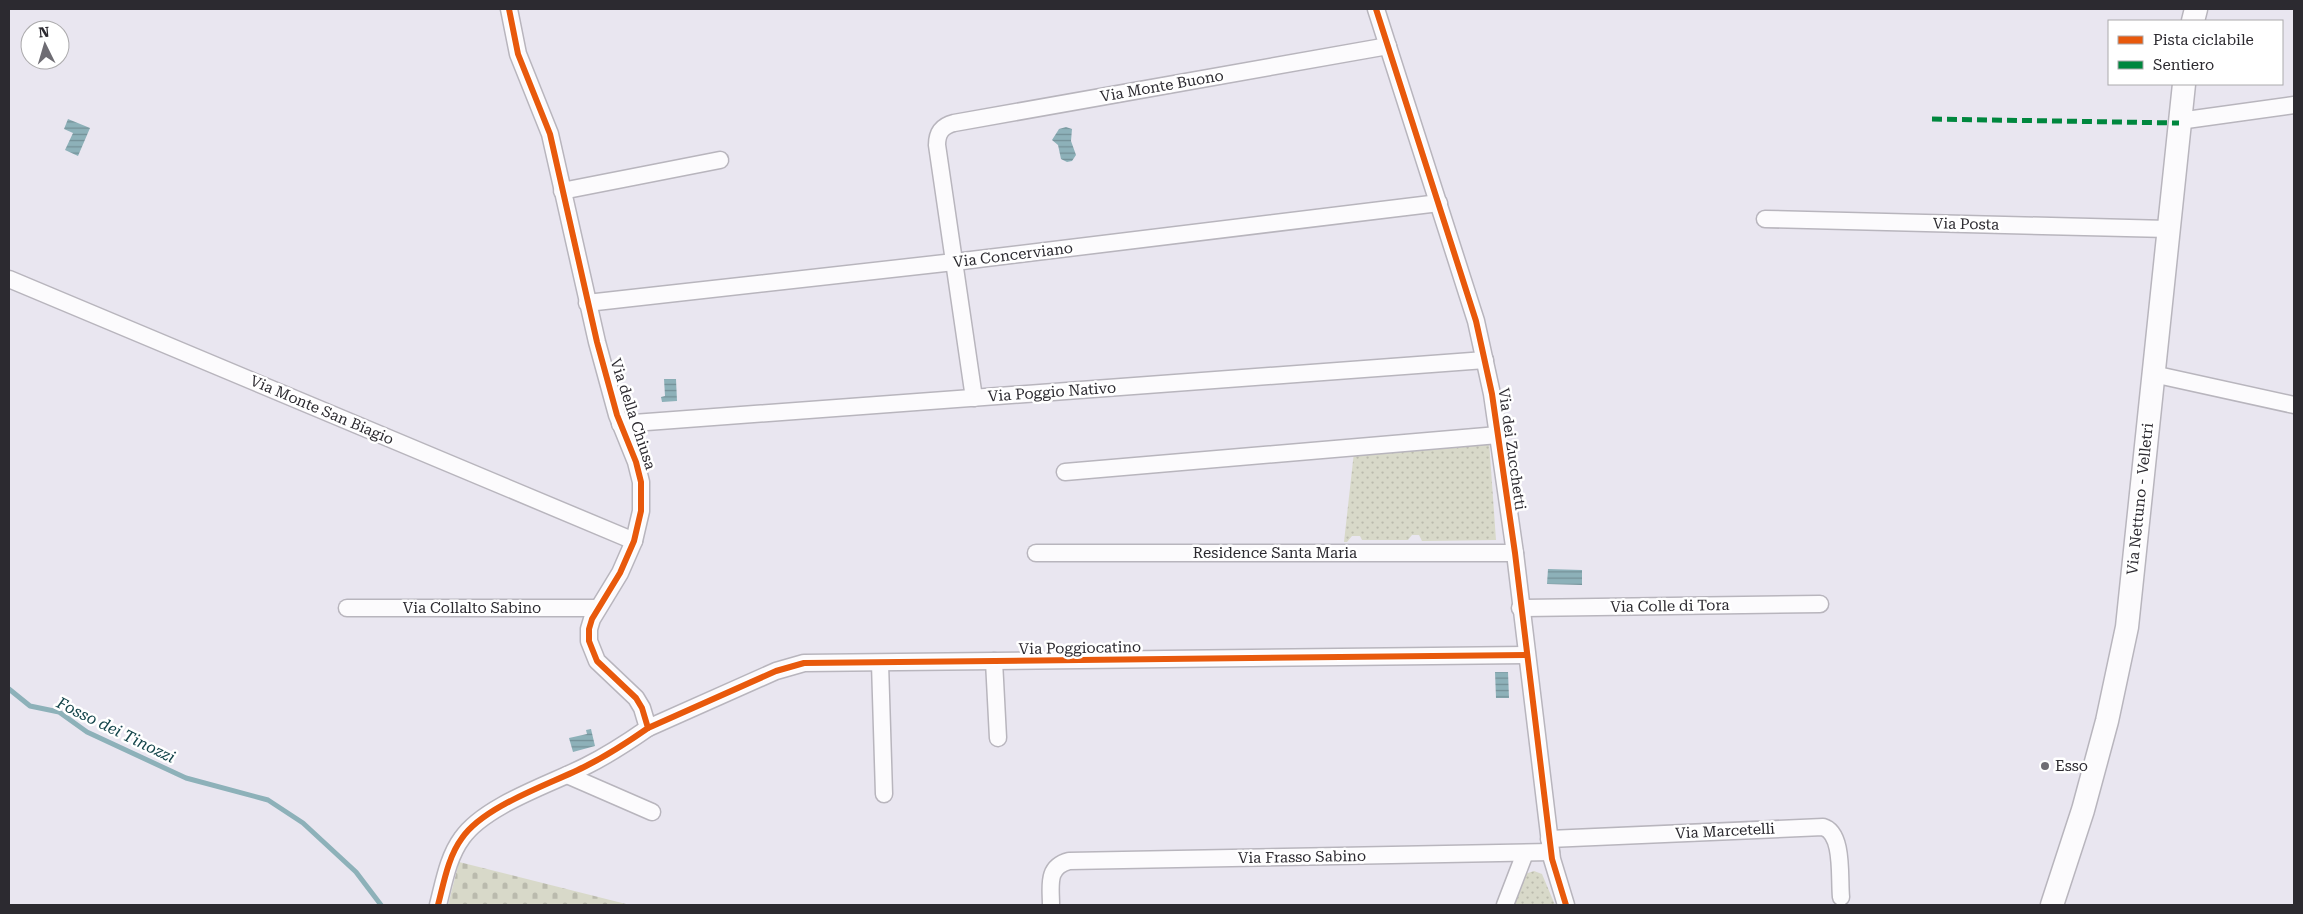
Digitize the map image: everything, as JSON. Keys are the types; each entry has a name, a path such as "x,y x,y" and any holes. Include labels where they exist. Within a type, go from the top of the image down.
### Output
{"main road":[{"name":"Via Nettuno - Velletri","path":"2052,905 2088,792 2107,721 2127,627 2184,85"}],"street":[{"name":"Via della Chiusa","path":"509,9 518,54 547,125 587,303 620,424 636,462 641,482 641,511 634,541 622,568 588,629 588,641 592,651 606,671 636,698 642,708 648,728"},
{"name":"Via dei Zucchetti","path":"1376,9 1476,321 1485,360 1498,435 1514,553 1550,846 1558,884 1566,905"},
{"name":"Via Monte Buono","path":"954,262 937,145 939,132 946,126 954,123 1388,46"},
{"path":"2179,121 2294,105"},
{"path":"562,191 720,160"},
{"name":"Via Concerviano","path":"587,303 954,262 1439,203"},
{"name":"Via Posta","path":"1765,219 2168,229"},
{"path":"954,262 974,398"},
{"name":"Via Monte San Biagio","path":"9,279 634,541"},
{"name":"Via Poggio Nativo","path":"620,424 1485,360"},
{"path":"2153,374 2294,405"},
{"path":"1065,472 1498,435"},
{"name":"Residence Santa Maria","path":"1036,553 1514,553"},
{"name":"Via Colle di Tora","path":"1520,608 1820,604"},
{"name":"Via Collalto Sabino","path":"347,608 598,608"},
{"name":"Via Poggiocatino","path":"648,728 770,674 796,665 880,662 1526,655"},
{"path":"994,661 998,738"},
{"path":"880,662 884,794"},
{"path":"438,905 452,858 462,838 472,826 500,808 601,758 648,728"},
{"path":"567,775 652,812"},
{"name":"Via Marcetelli","path":"1550,846 1823,827 1832,831 1837,839 1840,897"},
{"name":"Via Frasso Sabino","path":"1051,905 1051,881 1055,867 1075,860 1526,853 1550,846"},
{"path":"1505,905 1526,853"}],"green space":[{"path":"1489,441 1496,540 1422,541 1419,535 1412,535 1408,540 1362,540 1360,536 1352,536 1347,542 1344,542 1354,452"},
{"path":"459,862 630,905 448,905"},
{"path":"1534,871 1542,874 1555,905 1512,905 1525,874"}],"water":[{"path":"68,119 90,128 78,156 65,150 73,133 64,129"},
{"path":"1066,127 1072,129 1071,141 1076,155 1072,161 1067,162 1061,159 1058,145 1052,140 1059,129"},
{"path":"664,379 676,379 677,401 662,402 661,397 665,396"},
{"path":"1548,569 1582,570 1582,585 1547,584"},
{"path":"1495,672 1508,672 1509,698 1496,698"},
{"path":"591,729 595,746 573,752 569,738 587,734 586,730"}],"waterway":[{"name":"Fosso dei Tinozzi","path":"9,689 30,706 59,712 87,732 186,778 268,800 303,823 356,872 381,905"}],"marked path":[{"path":"1932,119 2179,123"}],"cycle path":[{"path":"438,905 453,853 472,826 502,805 594,762 648,728 642,708 636,698 597,661 589,641 589,629 592,619 620,573 634,541 641,511 641,482 636,462 617,415 597,342 550,134 518,54 509,9"},
{"path":"1376,9 1476,321 1492,394 1515,553 1552,859 1566,905"},
{"path":"648,728 776,671 804,663 1526,655"}],"place":[{"name":"Esso","path":"2045,766"}]}
